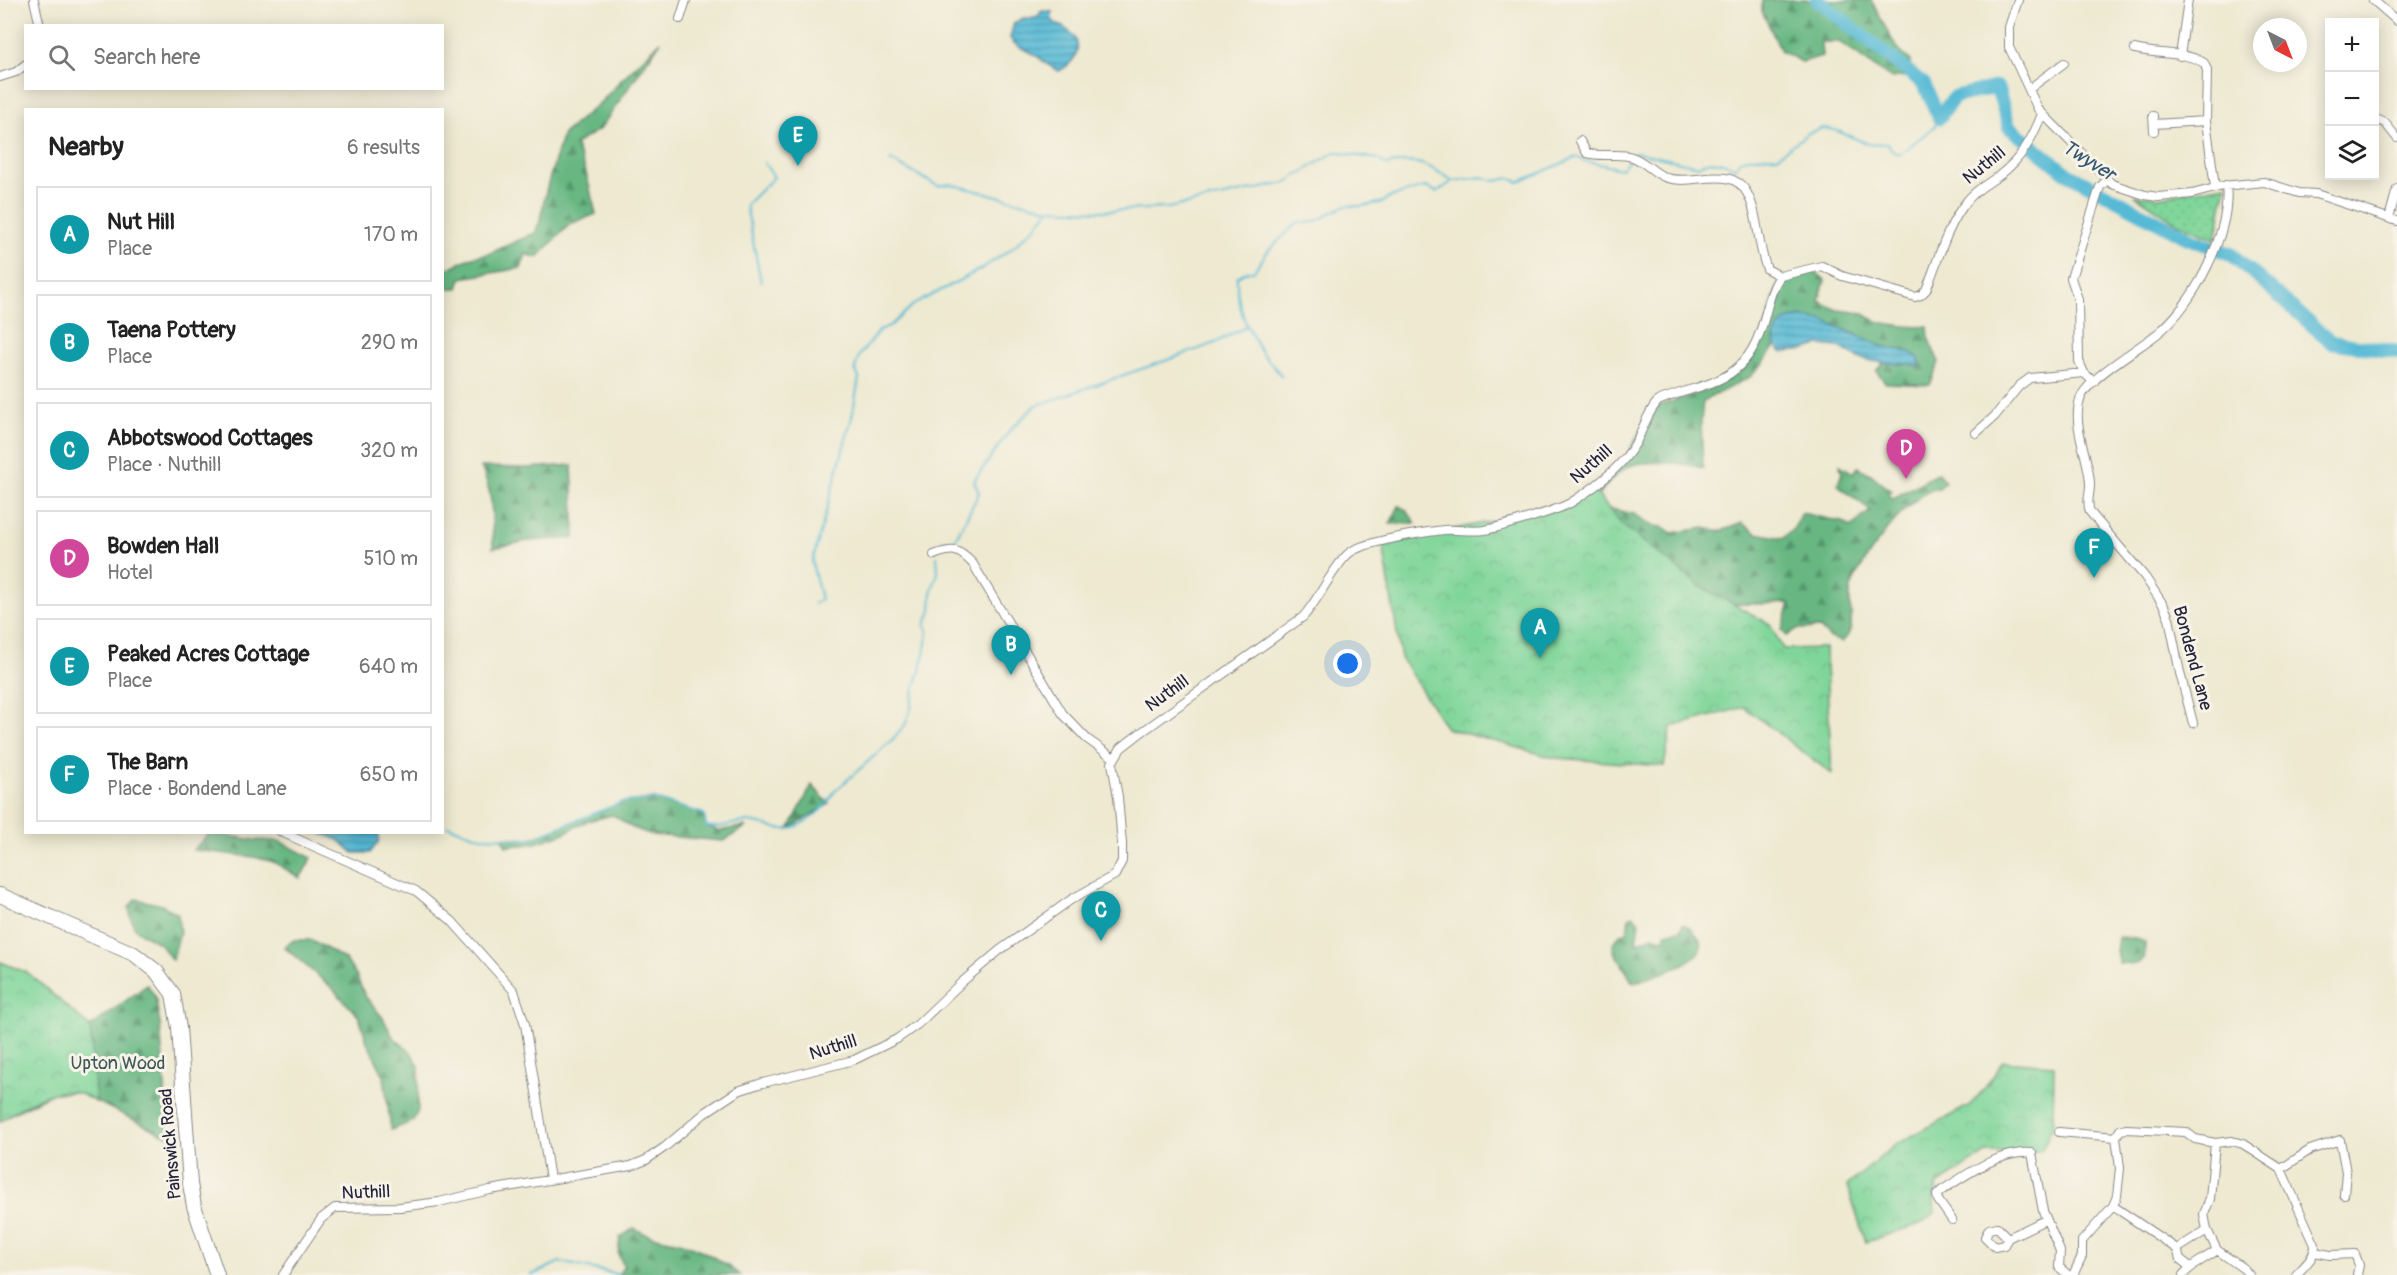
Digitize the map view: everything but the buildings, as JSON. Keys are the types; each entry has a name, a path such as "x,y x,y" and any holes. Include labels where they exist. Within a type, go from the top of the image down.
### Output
{"main road":[{"name":"Painswick Road","path":"0,895 134,954 156,971 173,994 179,1028 190,1184 194,1206 217,1275"}],"street":[{"path":"34,0 40,24"},
{"path":"680,19 686,0"},
{"path":"2018,0 2009,27 2008,42 2014,61 2042,114 2107,180 2118,187 2158,197 2192,194 2226,185 2264,182 2299,193 2316,194 2393,220 2397,189"},
{"path":"2180,56 2188,0"},
{"path":"2373,0 2397,21"},
{"path":"2134,49 2194,57 2204,63 2207,70 2206,121 2215,187"},
{"path":"2030,89 2064,63"},
{"path":"0,77 16,72 24,66"},
{"name":"Nuthill","path":"283,1275 321,1220 335,1208 400,1207 439,1202 490,1190 631,1166 666,1148 721,1101 738,1091 854,1060 897,1039 918,1024 999,950 1053,912 1108,880 1120,869 1122,844 1112,763 1121,748 1303,617 1348,554 1357,548 1444,530 1484,530 1569,504 1592,488 1628,453 1651,408 1658,400 1719,381 1733,373 1743,362 1760,334 1774,284 1780,276 1822,266 1842,276 1915,297 1921,295 1926,290 1956,217 1965,203 1972,194 2018,159 2032,140 2042,114"},
{"path":"2379,120 2385,123 2397,138"},
{"path":"2154,124 2206,121"},
{"path":"1580,141 1587,153 1605,157 1633,157 1656,173 1669,178 1695,180 1728,177 1738,181 1751,202 1767,269 1780,276"},
{"path":"2094,382 2084,373 2079,361 2078,299 2071,278 2100,187 2107,180"},
{"name":"Bondend Lane","path":"2193,723 2169,618 2164,606 2145,577 2090,512 2087,504 2090,484 2078,424 2083,393 2158,333 2175,317 2194,290 2218,239 2228,200 2226,185"},
{"path":"1976,433 1995,416 2019,386 2030,378 2084,373"},
{"path":"934,555 951,549 958,551 973,564 1064,714 1087,739 1114,758"},
{"path":"286,834 416,891 452,921 514,991 525,1024 550,1179"},
{"path":"1952,1220 1938,1200 1937,1195 1941,1191 1990,1162 2024,1152 2032,1153 2045,1220 2060,1251 2059,1267 2071,1275 2082,1256 2082,1241 2113,1206 2117,1196 2120,1179 2116,1137 2118,1131 2123,1129 2186,1132 2195,1139 2215,1143 2232,1141 2243,1144 2281,1169 2315,1252 2296,1275"},
{"path":"2059,1132 2116,1137"},
{"path":"2281,1169 2310,1150 2340,1140 2346,1172 2344,1195"},
{"path":"2215,1143 2210,1199 2204,1214 2207,1230 2217,1250 2249,1275"},
{"path":"2113,1206 2177,1249 2180,1259 2189,1266"},
{"path":"2008,1238 2045,1220"},
{"path":"2177,1249 2207,1230"},
{"path":"2183,1275 2189,1266 2205,1259 2217,1250"},
{"path":"2315,1252 2330,1255 2355,1254 2359,1265 2357,1275"}],"green space":[{"path":"1762,0 1871,0 1897,49 1911,61 1909,76 1890,78 1839,42 1821,42 1822,56 1802,62 1781,51 1762,11"},
{"path":"661,41 600,129 575,144 585,169 596,214 570,224 537,258 526,254 521,268 461,278 458,288 444,289 444,271 472,257 488,254 535,233 563,134 602,101"},
{"path":"2226,185 2216,239 2177,223 2135,195 2158,197"},
{"path":"1815,271 1825,280 1819,301 1837,310 1864,313 1876,320 1894,325 1928,326 1929,340 1939,362 1930,385 1886,383 1876,371 1884,363 1909,364 1910,352 1881,346 1825,321 1802,317 1774,338 1775,346 1750,377 1703,401 1701,421 1703,468 1667,463 1632,465 1615,477 1592,505 1634,514 1653,526 1663,527 1672,533 1705,528 1721,531 1742,523 1756,533 1783,538 1794,528 1802,513 1842,522 1851,527 1870,511 1838,484 1842,473 1840,465 1853,473 1858,467 1871,474 1891,491 1888,493 1892,499 1938,473 1945,482 1939,488 1927,492 1902,513 1877,543 1858,573 1850,593 1850,629 1848,636 1842,642 1830,638 1820,628 1797,629 1787,636 1782,630 1790,603 1712,605 1567,509 1621,465 1651,412 1661,405 1728,380 1745,367 1760,341 1781,281"},
{"path":"572,465 575,538 528,541 493,548 490,497 481,467 528,468"},
{"path":"1592,488 1621,524 1700,586 1770,624 1783,649 1825,648 1832,774 1744,707 1671,727 1664,766 1555,758 1446,728 1401,658 1383,545 1569,504"},
{"path":"1399,506 1406,510 1416,523 1390,524"},
{"path":"812,785 829,804 789,829"},
{"path":"654,799 704,814 706,826 718,831 747,826 724,841 652,835 631,827 613,815 587,821 562,834 533,844 506,846 502,837 529,839 623,802"},
{"path":"209,834 216,834 279,841 312,858 300,878 274,862 254,857 193,850"},
{"path":"136,899 162,905 178,914 180,933 172,960 159,944 134,927 129,907"},
{"path":"1633,915 1639,922 1636,943 1653,936 1660,939 1665,938 1665,933 1680,930 1683,924 1697,935 1701,948 1687,962 1633,983 1614,951 1613,945 1620,934 1627,933 1629,918"},
{"path":"2118,937 2135,938 2145,943 2144,958 2137,964 2119,963 2116,952"},
{"path":"294,940 312,940 346,960 365,996 383,1018 393,1037 410,1051 419,1066 418,1111 412,1122 391,1130 384,1076 367,1042 359,1017 332,988 284,947"},
{"name":"Upton Wood","path":"0,962 28,973 90,1027 147,985 155,996 160,1024 169,1137 77,1092 53,1093 0,1122"},
{"path":"0,962 28,973 90,1027 96,1102 79,1093 58,1092 27,1104 0,1122"},
{"path":"2003,1061 2054,1065 2053,1126 2042,1149 2032,1153 1986,1153 1937,1185 1934,1200 1935,1213 1920,1224 1866,1242 1847,1186 1895,1145 1970,1105 1985,1088"},
{"path":"634,1228 698,1249 740,1275 618,1275 624,1266 618,1254 620,1238"}],"water":[{"path":"1042,11 1053,12 1051,18 1072,34 1076,40 1077,52 1070,63 1059,71 1017,45 1010,38 1014,23 1023,18 1036,18"},
{"path":"1802,317 1825,321 1881,346 1910,352 1919,358 1920,367 1858,358 1840,347 1820,345 1799,351 1781,352 1775,344 1776,331 1787,320"},
{"path":"323,834 379,834 379,841 370,853 353,853 339,840"}],"waterway":[{"name":"Twyver","path":"1817,0 1924,84 1939,118 1954,97 1997,87 2009,127 2065,172 2188,238 2231,254 2331,342 2397,352"},
{"path":"1633,155 1636,152 1698,166 1707,162 1717,162 1736,168 1740,160 1751,157 1778,156 1808,133 1823,128 1835,130 1871,145 1887,143 1893,152 1900,154 1935,126 1939,118"},
{"path":"890,160 938,186 950,184 1049,209 1099,211 1168,208 1285,183 1335,152 1378,159 1386,165 1406,162 1421,164 1453,181"},
{"path":"936,552 936,547 944,540 954,542 979,493 974,481 1010,430 1035,406 1213,344 1247,326 1239,302 1237,277 1248,271 1254,271 1268,251 1298,222 1311,222 1346,206 1384,202 1387,198 1425,187 1437,192 1453,181 1483,177 1495,181 1510,178 1519,182 1577,157 1621,169 1629,160"},
{"path":"761,282 746,205 774,177 764,163"},
{"path":"814,604 821,599 812,563 852,417 859,378 855,369 859,356 880,330 891,325 913,305 981,269 1010,250 1035,227 1049,209"},
{"path":"1248,327 1261,352 1282,376"},
{"path":"448,826 481,837 529,839 623,802 658,800 704,814 706,826 711,827 747,822 788,829 801,824 821,809 834,792 892,740 905,725 922,665 928,632 925,625 931,611 932,589 938,573 937,557"},
{"path":"532,1275 560,1262 621,1275"}],"place":[{"name":"Peaked Acres Cottage","path":"798,166"},
{"name":"Bowden Hall","path":"1906,479"},
{"name":"The Barn","path":"2094,578"},
{"name":"Nut Hill","path":"1540,658"},
{"name":"Taena Pottery","path":"1011,675"},
{"name":"Abbotswood Cottages","path":"1101,941"}]}
